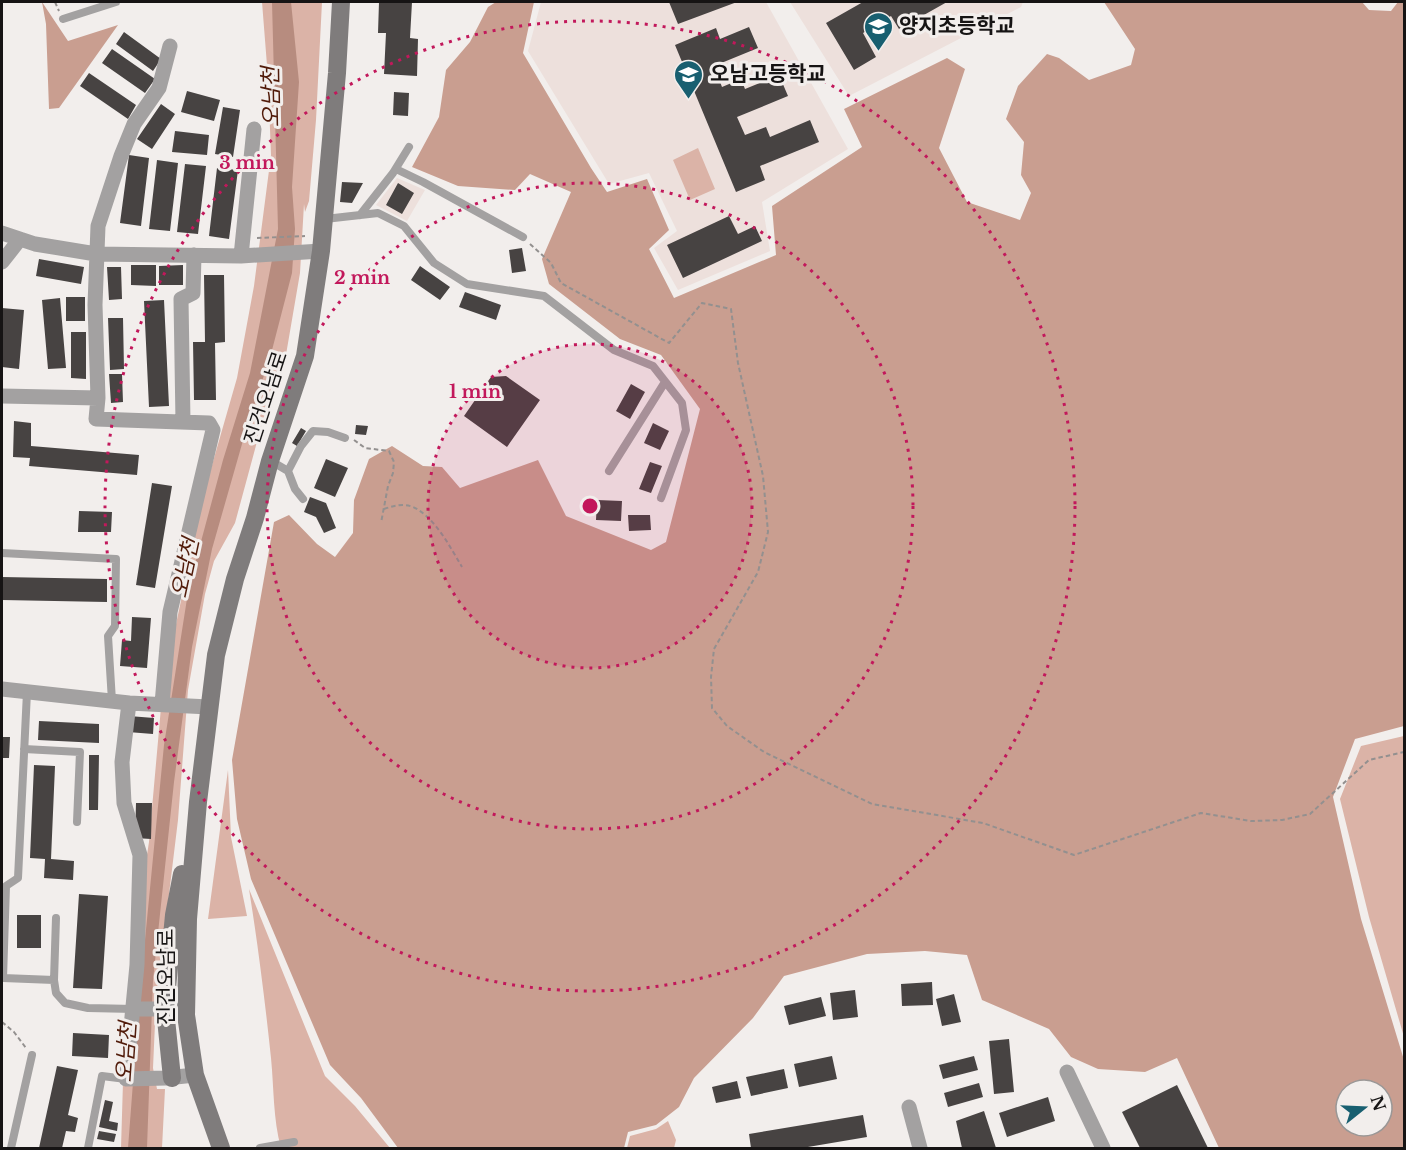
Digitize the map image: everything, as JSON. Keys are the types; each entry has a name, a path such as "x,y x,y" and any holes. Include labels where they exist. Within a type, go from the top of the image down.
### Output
{"main road":[{"name":"진건오남로","path":"220,1149 195,1075 189,1038 186,992 188,919 204,706 235,579 255,518 270,461 305,356 313,252 324,219 341,2"},
{"name":"진건오남로","path":"169,1078 164,1009 174,915 186,849 198,802"}],"street":[{"path":"165,704 170,612 213,430 209,423 96,419 98,398 96,254 98,226 120,156 134,124 159,87 170,46"},
{"path":"241,256 254,129"},
{"path":"2,233 35,244 96,254 241,256 313,252"},
{"path":"2,262 20,239"},
{"path":"183,422 181,299 193,293 194,255"},
{"path":"2,396 98,398"},
{"path":"2,689 129,703 204,706"},
{"path":"129,703 122,762 124,803 140,855 137,965 126,1079 195,1075"},
{"path":"134,1009 164,1009"},
{"path":"1067,1072 1103,1149"},
{"path":"909,1107 920,1149"}],"lane":[{"path":"63,20 116,2"},
{"path":"360,215 396,169 409,147"},
{"path":"396,169 523,237"},
{"path":"324,219 378,213 404,226 434,263 467,284 544,296 614,350 653,366 682,403 686,430 661,498"},
{"path":"609,471 665,382"},
{"path":"288,471 301,446 313,431 328,432 345,438"},
{"path":"270,461 288,471 295,489 303,499"},
{"path":"2,553 116,559 115,626 108,636 112,701"},
{"path":"27,691 18,878 6,886 2,979 54,980"},
{"path":"24,748 80,752 77,822"},
{"path":"56,918 54,980 56,993 65,1003 88,1008 134,1009"},
{"path":"11,1149 32,1055"},
{"path":"88,1149 102,1076 126,1079"},
{"path":"260,1149 294,1142"}],"path":[{"path":"242,239 307,236"},
{"path":"523,237 551,263 561,283 669,343 702,303 731,309 738,363 763,476 768,532 758,572 714,649 711,677 712,708 727,726 764,752 872,804 983,823 1074,855 1201,813 1251,821 1282,820 1310,814 1369,760 1404,752"},
{"path":"345,438 356,441 365,448 389,451 394,462 381,524"},
{"path":"384,509 398,505 412,507 428,518 462,567"},
{"path":"2,1022 14,1032 32,1055"}],"shaded area":[{"path":"42,2 68,41 118,25 59,108 49,109 46,24"},
{"path":"262,2 322,2 309,201 305,212 304,204 300,273 282,378 261,427 235,523 214,561 205,594 188,690 178,820 156,1001 153,1068 157,1089 165,1089 162,1148 121,1148 123,1082 134,938 149,842 163,685 204,493 237,378 254,286 271,155"},
{"path":"272,2 291,2 299,82 292,187 295,229 292,273 271,354 246,430 212,549 192,647 174,782 153,980 147,1148 128,1148 140,991 164,745 189,586 223,460 250,373 278,229"},
{"path":"496,2 534,2 523,53 607,192 647,179 669,230 649,249 674,298 776,255 772,206 862,147 844,109 947,58 965,69 939,148 967,202 1020,220 1031,193 1021,175 1024,142 1006,119 1018,86 1047,54 1059,58 1089,80 1131,65 1135,49 1104,2 1362,2 1369,10 1391,11 1398,2 1404,2 1404,726 1355,739 1333,797 1361,919 1404,1060 1403,1148 1219,1148 1177,1058 1145,1072 1098,1069 1071,1057 1049,1029 982,1000 967,955 925,951 867,954 784,976 753,1018 694,1078 679,1107 656,1125 628,1132 624,1148 398,1148 361,1098 330,1065 251,879 237,819 232,760 274,522 289,515 317,544 335,557 353,533 354,500 369,459 392,446 423,466 442,467 460,488 538,460 566,516 651,550 666,542 700,409 661,355 620,339 549,284 542,259 571,192 530,174 515,190 458,186 412,167 439,117 446,70 470,42 488,7"},
{"name":"오남고등학교","path":"541,2 766,2 848,149 762,202 770,251 678,290 654,248 677,231 649,173 609,184 528,51"},
{"name":"양지초등학교","path":"790,2 1023,2 1021,7 849,96"},
{"path":"698,148 715,189 690,200 673,160"},
{"path":"397,178 425,190 407,221 376,205"},
{"path":"1404,736 1404,1037 1369,917 1340,799 1361,746"},
{"path":"228,770 231,837 247,916 208,919"},
{"path":"249,889 325,1076 355,1106 390,1148 281,1148 276,1126 271,1058"},
{"path":"668,1121 676,1140 674,1148 627,1148 630,1136 656,1129"}],"building":[{"path":"379,2 412,2 410,38 418,39 417,76 384,74 386,33 378,33"},
{"path":"669,2 737,2 678,24"},
{"path":"863,2 947,2 899,29 891,16 863,33 876,57 854,70 826,23"},
{"path":"749,27 758,48 714,66 722,87 741,79 745,89 779,75 788,96 737,117 745,135 766,127 770,137 810,120 819,142 760,166 765,180 736,192 675,45 716,28 720,39"},
{"path":"124,32 161,59 153,71 116,44"},
{"path":"112,49 155,79 145,93 102,63"},
{"path":"89,73 136,105 128,119 80,86"},
{"path":"187,91 220,100 214,121 181,112"},
{"path":"394,92 409,93 408,116 393,115"},
{"path":"161,104 175,114 152,149 137,139"},
{"path":"223,107 240,110 233,157 215,154"},
{"path":"175,131 209,135 207,155 172,152"},
{"path":"129,155 149,158 141,226 120,223"},
{"path":"157,160 178,163 170,231 149,229"},
{"path":"185,164 206,166 198,234 177,232"},
{"path":"217,168 238,170 229,239 209,236"},
{"path":"342,182 363,183 352,203 340,202"},
{"path":"398,183 414,193 402,214 386,205"},
{"path":"729,216 738,234 755,226 762,241 683,278 667,245"},
{"path":"522,248 526,271 512,273 509,250"},
{"path":"39,259 84,267 81,284 36,276"},
{"path":"131,265 156,265 156,286 131,285"},
{"path":"183,265 183,285 159,285 159,266"},
{"path":"420,266 450,287 440,300 411,280"},
{"path":"107,267 121,267 122,299 109,300"},
{"path":"204,275 224,275 225,342 215,343 216,400 194,400 193,342 205,342"},
{"path":"465,292 501,305 496,320 459,307"},
{"path":"66,297 85,297 85,321 66,321"},
{"path":"60,298 66,368 48,369 42,300"},
{"path":"164,300 169,406 149,407 144,301"},
{"path":"2,308 24,310 19,369 2,367"},
{"path":"108,318 123,318 124,369 110,370"},
{"path":"71,332 86,332 86,379 71,378"},
{"path":"109,374 122,374 123,402 111,403"},
{"path":"506,376 540,400 507,447 464,416 491,377"},
{"path":"631,384 645,392 630,419 616,411"},
{"path":"14,421 31,423 31,446 139,455 137,475 29,466 30,458 13,457"},
{"path":"653,423 669,431 660,450 644,443"},
{"path":"356,425 368,426 366,435 355,434"},
{"path":"301,428 306,431 297,446 292,443"},
{"path":"326,459 348,468 335,497 314,488"},
{"path":"650,462 662,466 651,493 639,489"},
{"path":"152,483 172,486 155,588 136,585"},
{"path":"310,497 326,503 336,528 324,533 316,517 304,512"},
{"path":"597,500 622,501 621,521 596,520"},
{"path":"79,511 112,512 111,532 78,532"},
{"path":"628,515 650,515 651,530 629,531"},
{"path":"2,577 107,579 107,602 2,600"},
{"path":"132,617 151,618 147,668 120,666 122,640 131,641"},
{"path":"129,716 154,718 153,734 128,732"},
{"path":"39,721 99,724 99,743 38,740"},
{"path":"2,737 10,737 9,758 2,758"},
{"path":"89,755 99,755 98,810 89,810"},
{"path":"34,765 55,766 51,859 74,861 73,880 44,878 45,859 30,858"},
{"path":"136,803 152,803 151,839 135,838"},
{"path":"79,894 108,896 102,989 73,988"},
{"path":"17,915 41,915 41,948 17,948"},
{"path":"932,982 933,1005 902,1006 901,984"},
{"path":"855,990 858,1017 833,1020 830,993"},
{"path":"954,994 961,1022 942,1026 936,999"},
{"path":"821,997 826,1016 789,1025 784,1006"},
{"path":"73,1033 109,1035 108,1058 72,1056"},
{"path":"1009,1039 1014,1092 994,1094 989,1041"},
{"path":"832,1056 837,1079 799,1087 794,1064"},
{"path":"974,1056 978,1070 943,1079 939,1065"},
{"path":"57,1066 78,1070 68,1115 78,1118 75,1132 66,1131 62,1148 39,1148"},
{"path":"784,1069 788,1088 751,1096 746,1077"},
{"path":"737,1081 741,1098 716,1103 712,1087"},
{"path":"979,1083 983,1097 948,1107 944,1093"},
{"path":"1177,1085 1208,1148 1140,1148 1122,1112"},
{"path":"1048,1097 1055,1121 1007,1137 999,1113"},
{"path":"105,1100 113,1102 109,1121 118,1123 117,1131 99,1127"},
{"path":"984,1111 996,1148 962,1148 956,1121"},
{"path":"863,1115 867,1137 802,1148 751,1148 749,1134"},
{"path":"99,1131 116,1134 114,1142 97,1139"}],"place":[{"name":"양지초등학교","path":"878,52"},
{"name":"오남고등학교","path":"689,100"}],"water label":[{"name":"오남천","path":"271,97"},
{"name":"오남천","path":"185,568"},
{"name":"오남천","path":"126,1052"}]}
